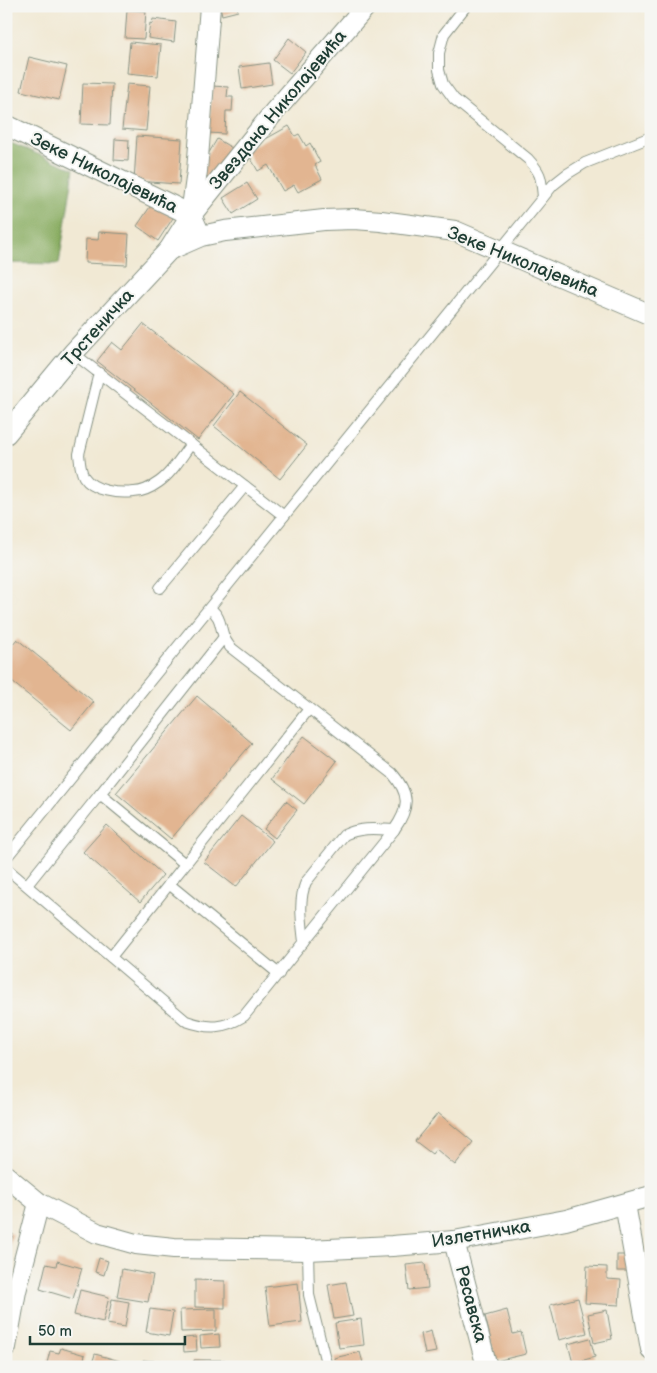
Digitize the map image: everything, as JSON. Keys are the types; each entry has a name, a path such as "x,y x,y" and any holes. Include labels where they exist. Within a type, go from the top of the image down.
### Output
{"street":[{"name":"Звездана Николајевића","path":"191,215 197,171 210,6"},
{"name":"Звездана Николајевића","path":"169,250 191,215 274,112 366,6"},
{"name":"Зеке Николајевића","path":"6,125 191,215 201,236 225,231 324,220 354,219 454,231 651,315"},
{"name":"Трстеничка","path":"6,434 73,353 169,250 201,236"},
{"name":"Излетничка","path":"6,1176 39,1202 97,1233 136,1244 174,1248 308,1250 454,1241 566,1220 651,1196"},
{"path":"6,1347 16,1291 39,1202"},
{"path":"625,1204 651,1349"},
{"name":"Ресавска","path":"454,1241 487,1367"}],"lane":[{"path":"466,6 444,34 439,53 439,70 443,84 454,99 536,167 541,177 543,197"},
{"path":"6,858 553,185 585,163 651,137"},
{"path":"73,353 284,516"},
{"path":"99,373 79,454 80,466 85,478 92,484 104,490 118,492 134,492 149,488 160,482 171,471 191,444"},
{"path":"160,588 245,486"},
{"path":"6,868 186,1021 201,1026 218,1027 232,1023 244,1016 394,830 402,818 406,806 405,793 400,783 392,774 230,647 224,637 220,620 210,608"},
{"path":"27,885 224,637"},
{"path":"111,957 309,709"},
{"path":"100,794 185,864"},
{"path":"304,942 302,890 306,882 344,835 363,829 394,830"},
{"path":"169,884 279,974"},
{"path":"308,1250 309,1295 327,1367"}],"green space":[{"path":"6,141 74,169 59,264 6,263"}],"building":[{"path":"220,6 237,6 238,11 222,15"},
{"path":"127,10 146,11 144,39 125,38"},
{"path":"153,19 176,22 174,42 148,38 150,23 152,24"},
{"path":"289,38 306,52 290,73 273,60"},
{"path":"130,42 161,45 158,76 127,73"},
{"path":"29,57 67,66 59,100 21,91"},
{"path":"269,63 272,84 242,89 239,67"},
{"path":"83,83 112,84 110,125 81,124"},
{"path":"127,84 150,86 146,131 122,129"},
{"path":"212,86 228,87 227,97 233,97 232,111 226,111 225,134 209,133"},
{"path":"289,126 295,136 299,134 306,146 310,143 320,162 315,165 322,179 298,192 294,185 283,191 268,165 258,171 246,150"},
{"path":"137,136 182,139 179,184 134,181"},
{"path":"115,139 129,140 128,161 114,160"},
{"path":"217,139 232,148 211,185 203,180 203,163"},
{"path":"247,183 257,199 233,214 223,198"},
{"path":"152,204 173,218 158,241 137,226"},
{"path":"99,232 129,234 127,265 85,263 86,239 98,240"},
{"path":"143,324 234,394 198,440 97,361 112,342 122,350"},
{"path":"240,392 307,445 280,479 214,426"},
{"path":"17,639 94,702 71,730 6,677 6,652"},
{"path":"197,696 252,743 171,839 116,793"},
{"path":"304,736 337,761 304,804 272,779"},
{"path":"286,801 297,810 275,838 264,829"},
{"path":"241,816 273,841 236,887 204,862"},
{"path":"107,825 163,875 140,902 83,852"},
{"path":"438,1113 473,1142 455,1165 436,1149 432,1154 415,1141"},
{"path":"6,1232 13,1234 7,1254 6,1254"},
{"path":"651,1247 651,1269 648,1269 646,1248"},
{"path":"617,1255 630,1255 630,1271 617,1271"},
{"path":"99,1258 108,1261 104,1275 95,1272"},
{"path":"57,1261 82,1268 73,1299 40,1289 46,1264 56,1266"},
{"path":"425,1263 428,1288 409,1290 406,1265"},
{"path":"587,1266 607,1267 607,1279 621,1280 619,1305 585,1303"},
{"path":"122,1269 153,1275 148,1302 117,1297"},
{"path":"195,1280 225,1281 225,1308 195,1307"},
{"path":"346,1282 353,1316 334,1319 328,1285"},
{"path":"298,1283 302,1322 270,1326 265,1287"},
{"path":"80,1290 109,1297 103,1322 74,1315"},
{"path":"578,1298 587,1333 559,1340 550,1305"},
{"path":"112,1299 129,1302 125,1327 107,1324"},
{"path":"150,1309 173,1312 169,1336 146,1332"},
{"path":"216,1309 216,1331 181,1332 180,1310"},
{"path":"507,1310 513,1334 521,1332 526,1354 496,1361 485,1316"},
{"path":"607,1310 612,1339 594,1343 588,1314"},
{"path":"361,1319 364,1345 339,1348 335,1323"},
{"path":"431,1331 436,1352 425,1354 421,1334"},
{"path":"219,1334 220,1347 201,1348 200,1336"},
{"path":"196,1337 197,1351 184,1352 183,1338"},
{"path":"590,1338 595,1357 573,1363 568,1344"},
{"path":"61,1348 85,1355 82,1367 46,1367 50,1351 59,1353"},
{"path":"360,1352 363,1363 359,1364 360,1367 336,1367 334,1358"},
{"path":"95,1354 120,1361 119,1367 91,1367"},
{"path":"143,1360 175,1363 174,1367 143,1367"},
{"path":"194,1360 225,1360 226,1367 194,1367"}]}
